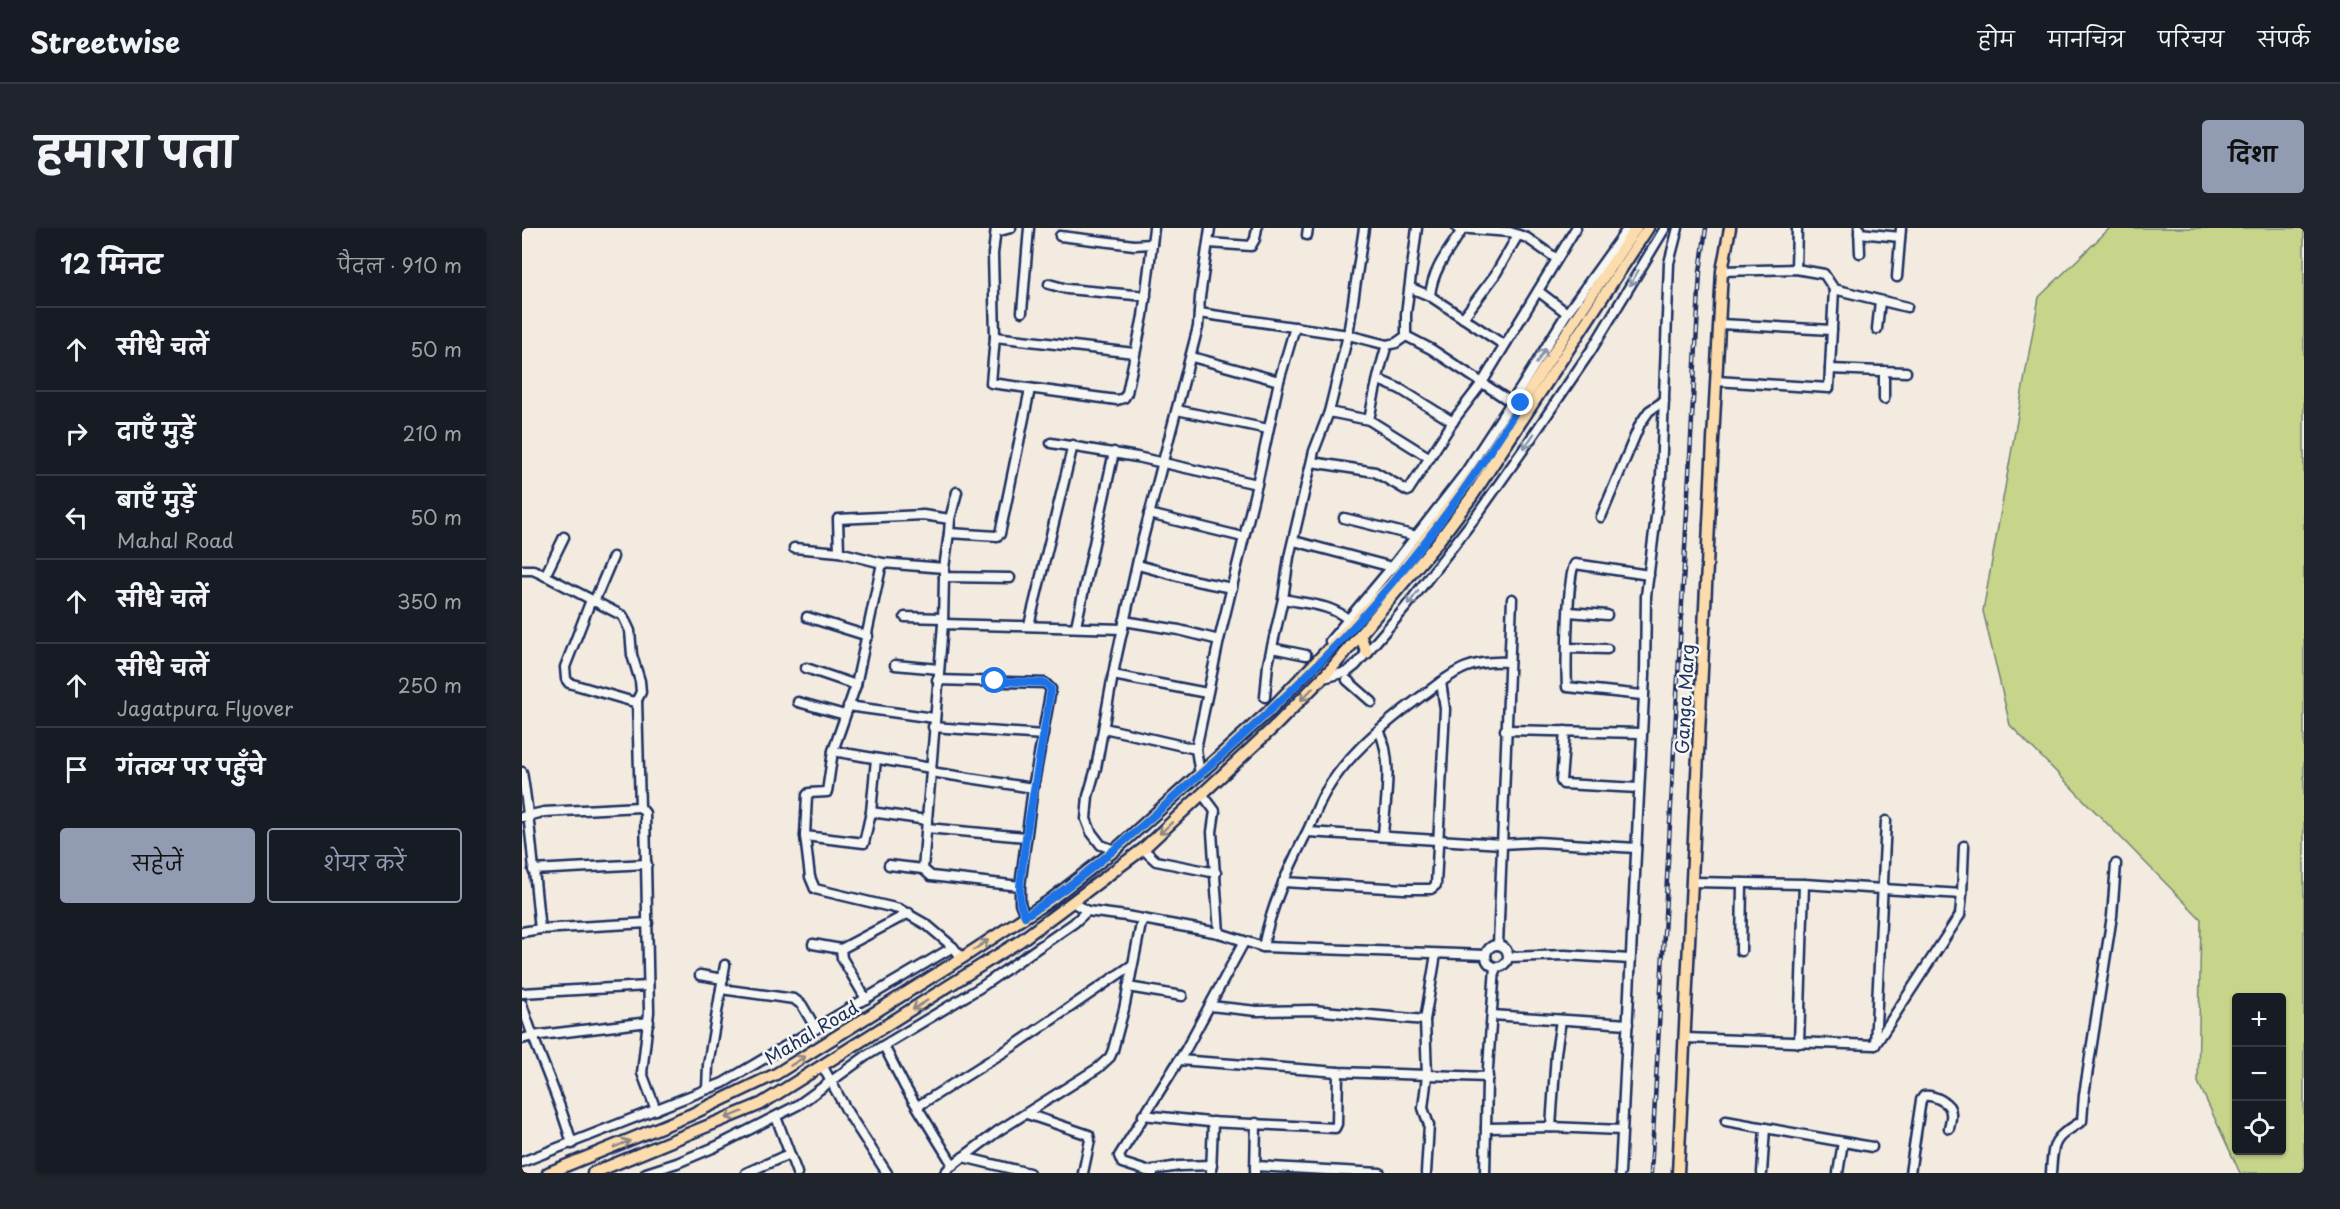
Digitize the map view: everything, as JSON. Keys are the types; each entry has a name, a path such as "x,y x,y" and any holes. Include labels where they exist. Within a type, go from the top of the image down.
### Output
{"main road":[{"path":"1393,589 1489,454 1575,318 1636,228"},
{"path":"1393,589 1473,495 1648,228"},
{"name":"Ganga Marg","path":"1678,1173 1722,271 1730,228"},
{"name":"Mahal Road","path":"548,1173 690,1115 776,1074 962,958 1072,885 1200,775 1323,658 1351,622 1393,589"},
{"name":"Mahal Road","path":"593,1173 761,1104 1020,941 1074,903 1143,849 1276,725 1323,678 1360,634 1393,589"},
{"path":"1360,634 1367,653"}],"street":[{"path":"1011,228 996,230 993,254 995,337 992,383 1121,400 1127,393 1146,296 1154,228"},
{"path":"1022,312 1029,228"},
{"path":"1115,850 1101,845 1090,832 1086,819 1088,796 1149,514 1192,357 1210,228"},
{"path":"1209,243 1251,246 1256,239 1257,228"},
{"path":"1265,698 1266,679 1283,599 1289,557 1312,462 1329,412 1348,335 1364,228"},
{"path":"1406,336 1406,314 1417,228"},
{"path":"1312,462 1376,471 1408,491 1453,422 1482,383 1576,228"},
{"path":"1283,599 1322,606 1343,614 1351,622 1465,473 1567,313 1628,228"},
{"path":"1323,678 1347,672 1367,653 1470,524 1592,349 1665,228"},
{"path":"1620,1173 1642,695 1645,675 1646,596 1661,476 1669,263 1678,228"},
{"path":"1796,269 1797,228"},
{"path":"1430,296 1431,281 1460,229 1490,229 1518,235 1527,238 1557,259"},
{"path":"1860,253 1859,231 1901,233 1897,277"},
{"path":"1463,318 1495,275 1518,235"},
{"path":"1060,236 1134,245 1152,244"},
{"path":"1716,381 1829,388 1834,289 1824,274 1796,269 1722,271"},
{"path":"1049,284 1067,289 1146,296"},
{"path":"1411,288 1430,296 1504,345"},
{"path":"1834,289 1907,308"},
{"path":"1538,291 1567,313"},
{"path":"1877,329 1880,301"},
{"path":"1199,312 1348,335 1387,345 1396,343 1406,336"},
{"path":"1720,324 1832,330"},
{"path":"1200,775 1196,749 1207,693 1279,381 1295,327"},
{"path":"1406,336 1431,349 1511,402"},
{"path":"995,337 1134,353"},
{"path":"1369,420 1379,380 1380,366 1387,345"},
{"path":"1192,357 1279,381"},
{"path":"1830,369 1906,372"},
{"path":"1884,371 1884,399"},
{"path":"1379,380 1400,389 1453,422"},
{"path":"950,533 997,536 1000,534 1030,389"},
{"path":"1601,517 1640,424 1649,411 1664,401"},
{"path":"1178,410 1268,429"},
{"path":"1329,412 1369,420 1430,459"},
{"path":"1051,442 1114,452 1257,484"},
{"path":"1029,625 1073,445"},
{"path":"1076,626 1114,452"},
{"path":"923,869 943,621 944,573 950,519 957,492"},
{"path":"1149,514 1243,537"},
{"path":"838,552 838,519 923,515 950,519"},
{"path":"1344,518 1416,536"},
{"path":"545,576 564,537"},
{"path":"1294,541 1392,567"},
{"path":"794,548 838,552 882,563 944,573 1010,578"},
{"path":"613,557 565,667 566,679 569,683 627,702 637,700"},
{"path":"882,563 868,636 856,685 833,751 826,792 807,795 805,836 810,877 815,889 909,913 953,947 962,958"},
{"path":"1138,564 1196,581 1232,588"},
{"path":"1642,695 1568,688 1566,685 1569,612 1572,568 1575,564 1649,575"},
{"path":"522,570 533,570 623,616 630,631 632,655 641,692 637,700 640,807 645,813 647,864 649,1022 642,1073 656,1110"},
{"path":"1498,945 1512,599"},
{"path":"1569,612 1607,615"},
{"path":"807,617 868,636"},
{"path":"905,617 1029,625 1124,625 1179,630 1219,640"},
{"path":"1272,648 1306,655"},
{"path":"1568,648 1607,649"},
{"path":"1263,947 1269,920 1283,882 1325,792 1345,764 1379,730 1463,667 1484,661 1509,662"},
{"path":"895,665 939,669"},
{"path":"806,668 856,685"},
{"path":"1113,675 1207,693"},
{"path":"937,680 1021,681 1049,684 1051,691 1020,886 1020,903 1025,916"},
{"path":"1347,680 1372,702"},
{"path":"1283,882 1431,889 1436,885 1444,709 1441,682"},
{"path":"798,702 933,723 1043,735"},
{"path":"1104,728 1196,749"},
{"path":"1379,730 1384,740 1388,769 1383,836"},
{"path":"1505,730 1641,733"},
{"path":"1565,731 1561,781 1563,784 1638,788"},
{"path":"833,751 1034,788"},
{"path":"805,836 862,844 866,841 876,759"},
{"path":"522,772 540,929"},
{"path":"1203,795 1215,811 1212,832 1219,933"},
{"path":"526,816 544,812 640,807"},
{"path":"871,812 927,824 1026,837"},
{"path":"1875,1046 1886,821"},
{"path":"1308,832 1502,844 1538,842 1636,848"},
{"path":"1875,1046 1960,915 1964,846"},
{"path":"1143,849 1156,861 1216,873"},
{"path":"533,870 647,864"},
{"path":"2051,1173 2053,1149 2058,1137 2082,1121 2085,1084 2112,916 2116,864"},
{"path":"890,866 923,869 931,876 1020,886"},
{"path":"1692,882 1804,884 1962,894"},
{"path":"1741,951 1742,883"},
{"path":"1798,1042 1804,884"},
{"path":"1074,903 1087,911 1219,933 1263,947 1486,955"},
{"path":"646,1173 715,1147 776,1117 832,1083 866,1056 981,987 1074,923 1087,911"},
{"path":"813,944 841,949 909,913"},
{"path":"945,1173 998,1131 1098,1068 1110,1058 1142,919"},
{"path":"522,932 648,923"},
{"path":"1213,1122 1212,1169 1179,1166 1150,1172 1122,1163 1119,1156 1179,1060 1244,942"},
{"path":"1486,955 1491,947 1498,945 1504,947 1509,957"},
{"path":"522,1162 723,1083 953,947"},
{"path":"841,949 842,958 866,999"},
{"path":"1426,1173 1429,1125 1423,1108 1427,1076 1425,1020 1436,954"},
{"path":"1486,955 1489,963 1495,967"},
{"path":"1509,957 1565,956 1630,959"},
{"path":"1495,967 1505,964 1509,957"},
{"path":"707,1089 708,1065 725,964"},
{"path":"918,1106 1018,1043 1133,965"},
{"path":"1485,1173 1495,967"},
{"path":"700,975 723,979"},
{"path":"522,993 648,986"},
{"path":"1128,987 1182,996"},
{"path":"721,989 794,999 802,1005 816,1029"},
{"path":"522,1004 572,1144"},
{"path":"1210,1006 1257,1011 1312,1010 1425,1020"},
{"path":"1492,1015 1628,1024"},
{"path":"1551,1127 1561,1020"},
{"path":"522,1039 649,1022"},
{"path":"1685,1038 1875,1046"},
{"path":"884,1047 953,1165"},
{"path":"1179,1060 1338,1072 1488,1077"},
{"path":"823,1067 848,1113 887,1173"},
{"path":"1143,1115 1213,1122 1335,1128 1338,1072"},
{"path":"1910,1173 1921,1100 1924,1096 1930,1095 1948,1105 1952,1111 1949,1128"},
{"path":"1027,1114 1089,1135 1083,1173"},
{"path":"776,1117 797,1173"},
{"path":"1726,1121 1872,1147"},
{"path":"1256,1123 1255,1170 1380,1173"},
{"path":"1486,1128 1551,1127 1621,1130"},
{"path":"1762,1173 1765,1128"},
{"path":"1838,1173 1843,1142"},
{"path":"747,1173 789,1154"},
{"path":"963,1157 1029,1173"}],"green space":[{"path":"2110,228 2304,228 2304,1173 2240,1173 2198,1082 2201,919 2010,725 1983,611 2039,297"}],"railway":[{"path":"1651,1173 1700,272 1706,228"}],"route":[{"path":"995,681 1045,683 1049,684 1051,689 1020,886 1020,903 1025,916 1072,885 1115,850 1297,685 1391,584 1489,454 1521,403"}]}
